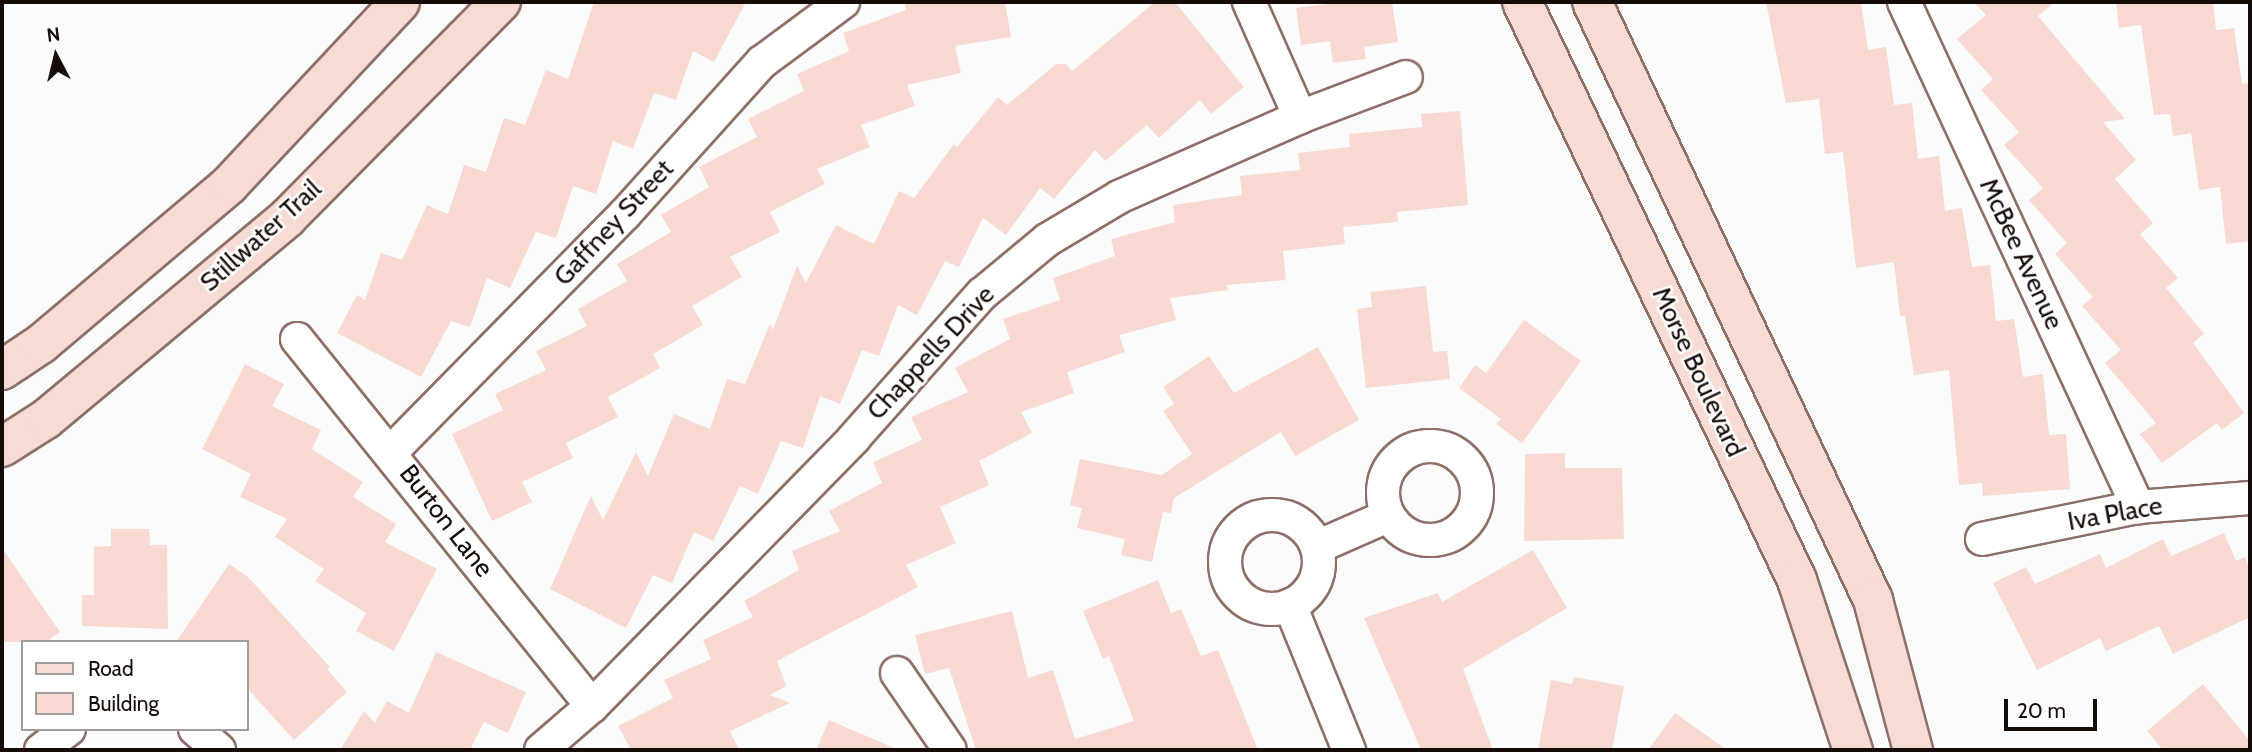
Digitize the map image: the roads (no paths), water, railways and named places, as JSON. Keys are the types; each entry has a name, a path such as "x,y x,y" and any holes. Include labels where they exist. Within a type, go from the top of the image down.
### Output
{"main road":[{"path":"2,370 41,344 229,185 400,2"},
{"name":"Stillwater Trail","path":"2,447 46,419 287,218 501,2"},
{"name":"Morse Boulevard","path":"1522,2 1797,580 1853,750"},
{"path":"1592,2 1873,600 1913,750"}],"street":[{"name":"Gaffney Street","path":"391,452 625,214 762,62 843,2"},
{"path":"1249,2 1300,117"},
{"name":"McBee Avenue","path":"1904,2 2138,507"},
{"name":"Chappells Drive","path":"541,750 592,706 854,438 982,294 1047,240 1119,197 1300,117 1406,77"},
{"name":"Burton Lane","path":"297,339 391,452 592,706"},
{"name":"Iva Place","path":"1982,539 2138,507 2250,498"},
{"path":"1283,516 1310,533 1317,547 1319,561 1312,588 1290,605 1259,607 1233,589 1225,558 1229,542 1251,520 1283,516"},
{"path":"1317,547 1388,516"},
{"path":"1290,605 1349,750"},
{"path":"897,673 950,750"},
{"path":"41,750 66,731"},
{"path":"197,731 219,750"}]}
